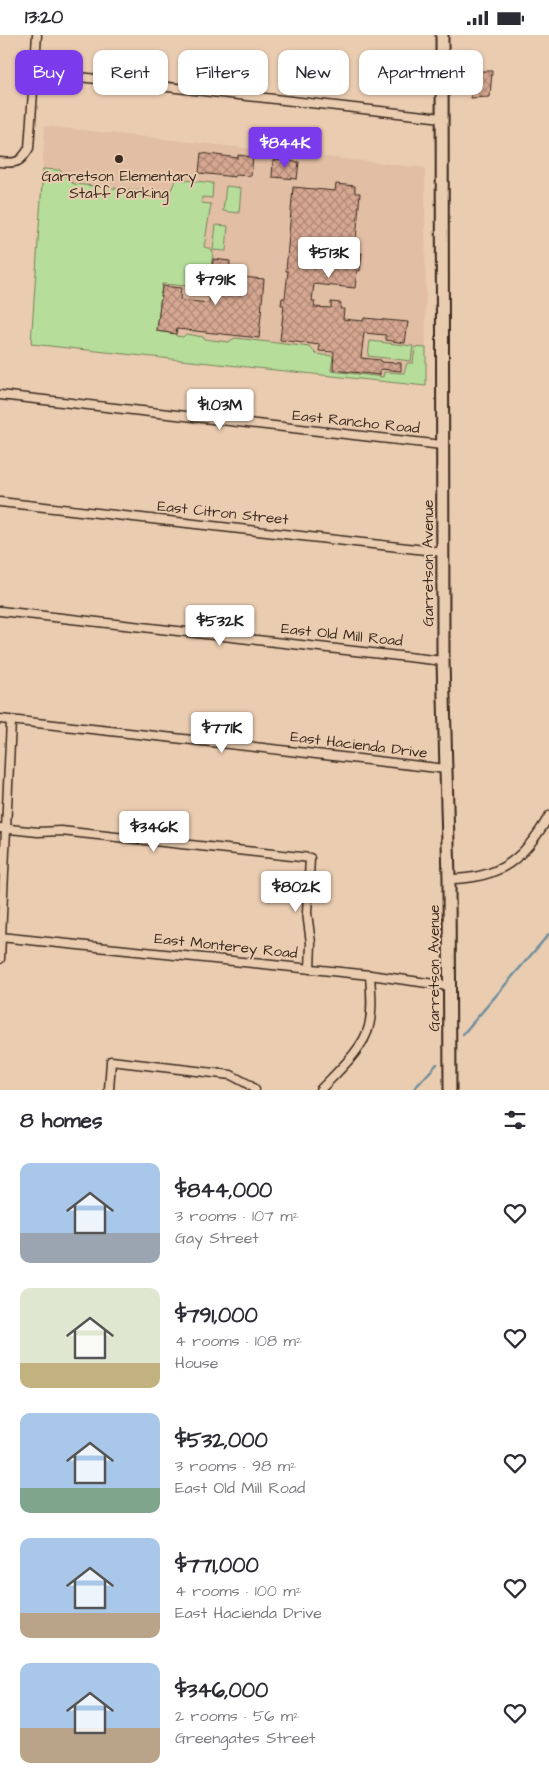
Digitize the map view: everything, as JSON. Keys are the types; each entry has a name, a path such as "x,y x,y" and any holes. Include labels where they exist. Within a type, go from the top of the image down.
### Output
{"street":[{"path":"36,50 37,35"},
{"name":"Garretson Avenue","path":"442,35 443,661 449,879 450,1090"},
{"path":"83,77 442,118"},
{"path":"0,162 11,163 22,160 30,148 33,95"},
{"name":"East Rancho Road","path":"0,395 442,445"},
{"name":"East Citron Street","path":"0,502 443,552"},
{"name":"East Old Mill Road","path":"0,611 443,661"},
{"name":"East Hacienda Drive","path":"0,719 446,769"},
{"path":"0,959 3,829 12,721"},
{"path":"449,879 486,875 510,863 531,844 549,816"},
{"path":"3,829 38,832 60,831 310,858 307,913 311,943 310,969"},
{"name":"East Monterey Road","path":"1,937 370,975 449,986"},
{"path":"320,1090 363,1041 369,1026 371,1005 370,975"},
{"path":"109,1090 111,1061 231,1075 248,1083 255,1090"}],"shaded area":[{"path":"45,126 425,168 426,386 31,344"}],"green space":[{"path":"43,169 60,170 74,184 161,193 171,190 176,179 213,183 212,198 202,197 201,203 211,204 204,247 211,249 213,252 208,296 195,295 187,286 162,284 157,331 176,334 176,336 183,337 186,334 203,337 204,339 228,342 235,338 310,347 316,354 333,356 331,371 383,377 384,372 404,373 407,363 413,363 415,347 426,348 426,386 31,344"},
{"path":"226,186 241,188 239,213 223,211"},
{"path":"216,225 228,226 226,251 213,250"},
{"path":"370,341 413,346 411,361 368,356"}],"building":[{"path":"483,71 492,71 490,97 471,98 471,95 483,95"},
{"path":"201,153 238,158 238,155 253,157 251,176 235,175 235,177 199,173"},
{"path":"273,160 299,162 297,179 272,177"},
{"path":"336,184 355,186 355,193 360,193 355,252 362,253 360,271 357,270 355,288 314,284 312,301 315,301 314,307 331,308 331,302 341,303 340,309 344,309 343,319 363,321 364,318 408,322 405,343 386,340 386,335 364,333 361,358 401,363 401,371 380,369 380,375 333,370 334,352 319,351 320,345 280,340 284,305 281,305 282,298 285,298 288,271 286,271 293,187 335,191","holes":["322,241 337,242 336,256 321,254"]},
{"path":"213,259 230,261 229,276 264,279 259,338 177,329 176,334 157,331 162,286 181,288 180,300 209,303"}],"waterway":[{"path":"463,1034 549,934"},
{"path":"413,1090 437,1064"}],"place":[{"name":"Garretson Elementary Staff Parking","path":"119,159"}]}
